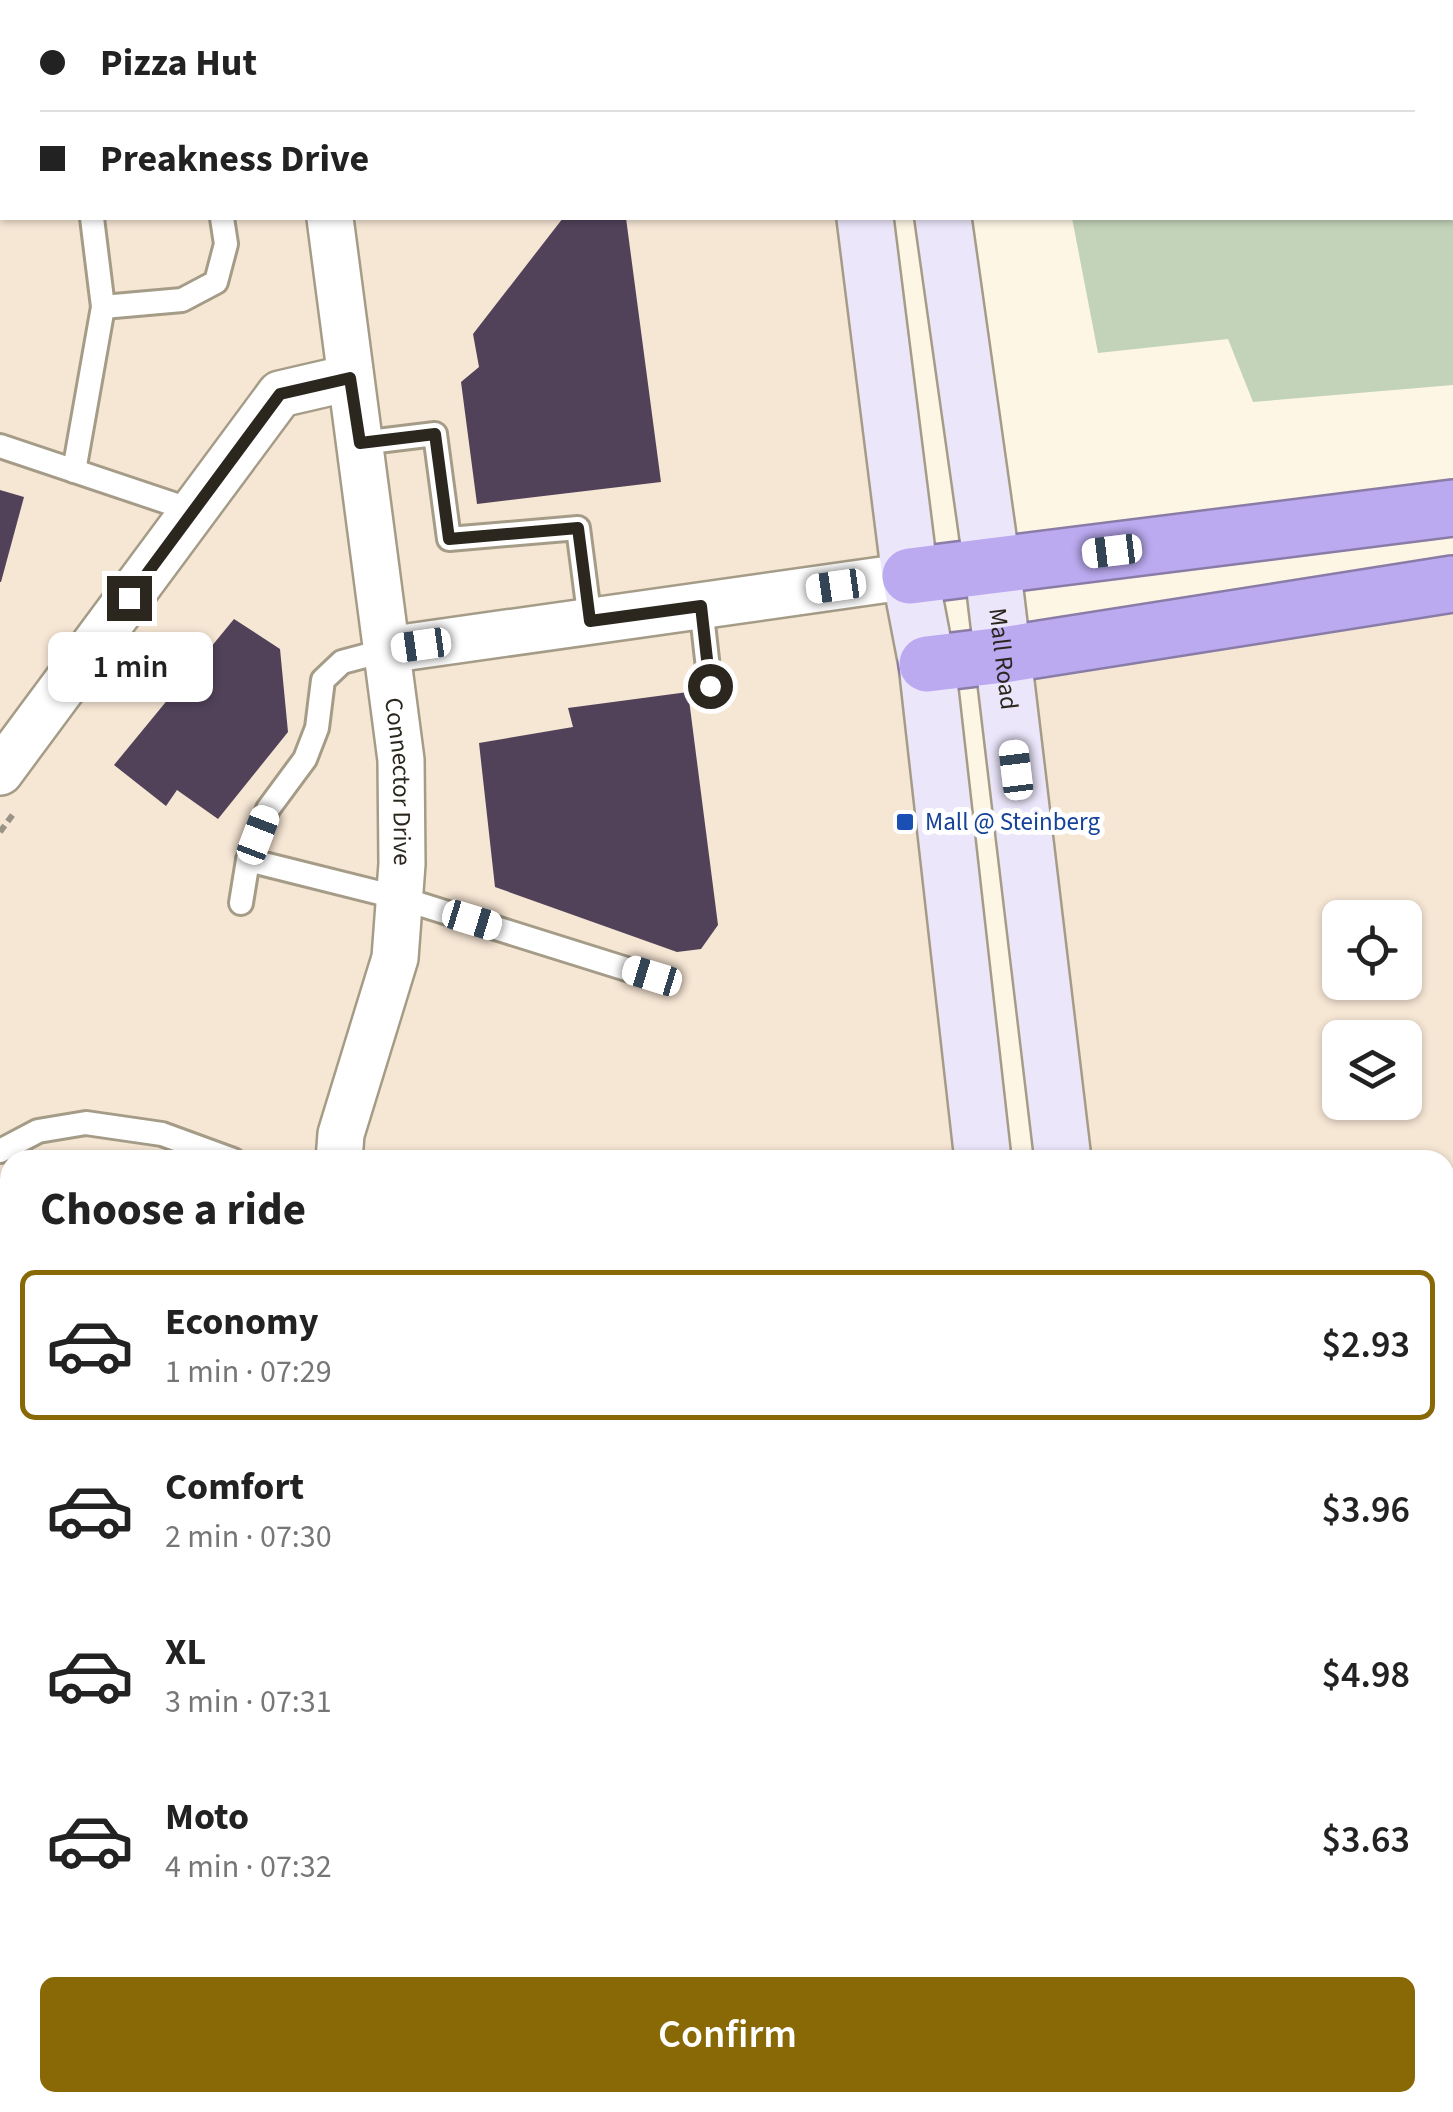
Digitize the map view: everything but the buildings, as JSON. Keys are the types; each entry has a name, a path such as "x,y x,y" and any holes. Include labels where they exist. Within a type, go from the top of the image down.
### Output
{"highway":[{"path":"910,576 1453,508"},
{"path":"927,664 1453,584"}],"main road":[{"path":"865,220 910,576 927,664 982,1150"},
{"name":"Mall Road","path":"943,220 992,566 1063,1150"}],"street":[{"name":"Connector Drive","path":"330,220 388,650 400,760 402,864 394,958 341,1134 340,1150"},
{"path":"0,772 280,394 350,378"},
{"path":"388,650 910,576"}],"lane":[{"path":"74,470 103,307 92,220"},
{"path":"103,307 182,300 216,282 226,244 222,220"},
{"path":"360,443 435,434 449,539 578,528 590,621"},
{"path":"0,446 194,511"},
{"path":"701,606 710,686"},
{"path":"241,903 248,860 268,809 305,759 317,728 322,680 342,662 388,650"},
{"path":"248,860 400,898 652,976"},
{"path":"0,1150 38,1130 86,1124 162,1134 205,1150"}],"shaded area":[{"path":"0,220 865,220 982,1150 0,1150"},
{"path":"1453,584 1453,1150 1063,1150 1003,655"}],"green space":[{"path":"1072,220 1453,220 1453,385 1253,402 1228,339 1098,353"}],"place":[{"name":"Mall @ Steinberg","path":"905,822"}],"route":[{"path":"129,598 280,394 350,378 360,443 435,434 449,539 578,528 590,621 701,606 710,686"}]}
